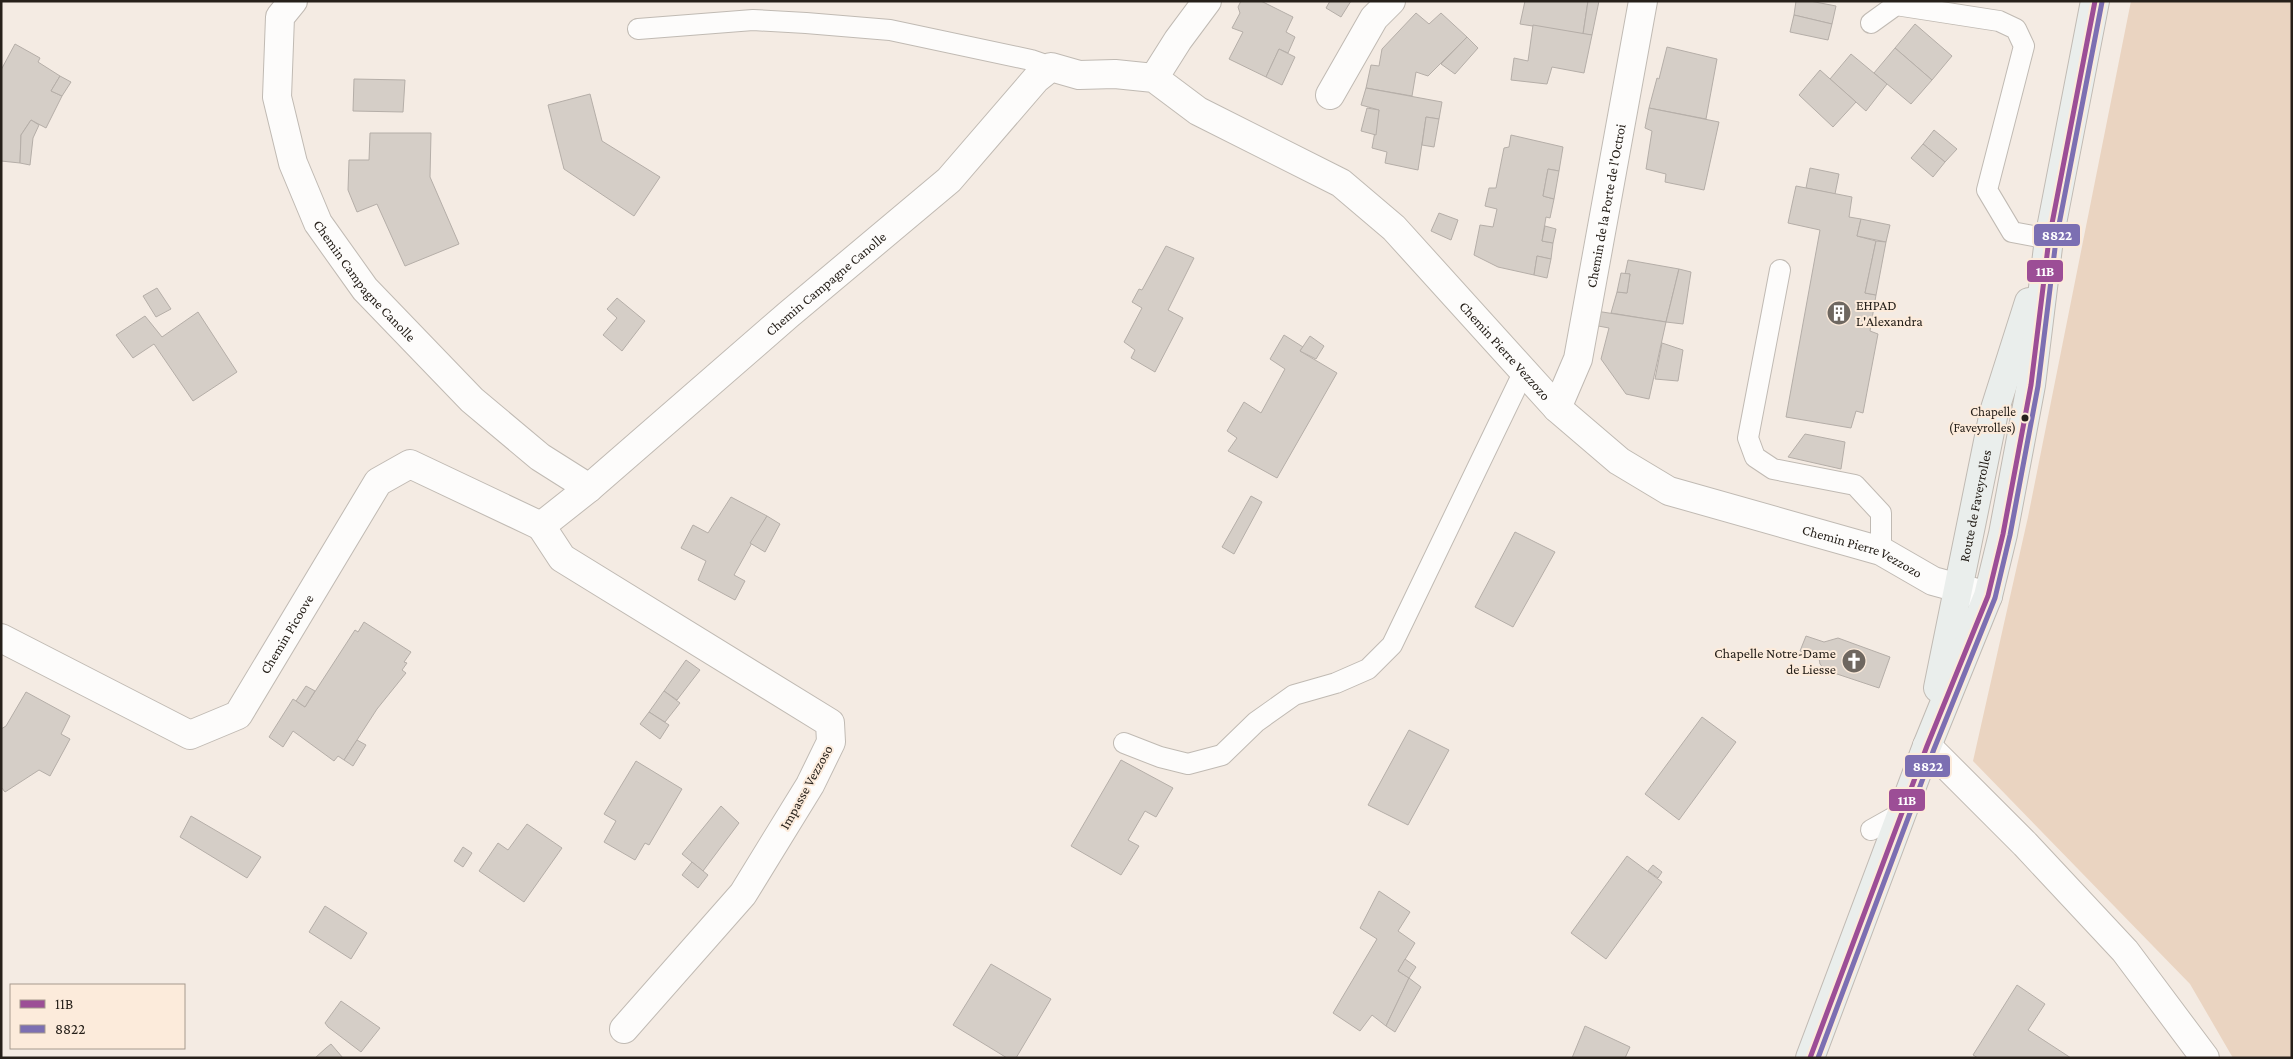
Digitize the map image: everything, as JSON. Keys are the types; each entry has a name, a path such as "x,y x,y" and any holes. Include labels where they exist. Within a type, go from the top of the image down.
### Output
{"main road":[{"name":"Route de Faveyrolles","path":"1810,1058 1927,746 1988,596 2003,534 2031,385 2049,239 2095,1"},
{"name":"Route de Faveyrolles","path":"1927,746 1994,412 2049,239"}],"street":[{"name":"Chemin Campagne Canolle","path":"293,1 280,17 277,98 293,163 318,223 365,289 472,400 540,457 589,488"},
{"path":"1051,67 1079,75 1115,74 1154,78 1178,40 1207,1"},
{"path":"1330,95 1374,18 1391,1"},
{"name":"Chemin de la Porte de l'Octroi","path":"1556,408 1578,359 1643,1"},
{"name":"Chemin Campagne Canolle","path":"540,526 589,488 780,321 949,180 1036,79 1051,67"},
{"name":"Chemin Pierre Vezzozo","path":"1154,78 1198,111 1341,183 1394,228 1556,408 1619,461 1668,491 1882,551 1933,582 1988,596"},
{"name":"Chemin Picoove","path":"7,648 190,735 238,715 378,482 410,464 540,526"},
{"name":"Impasse Vezzoso","path":"540,526 562,558 830,723 832,742 810,785 743,894 624,1029"},
{"path":"1927,746 2025,844 2125,951 2204,1058"}],"lane":[{"path":"1871,23 1896,5 1999,21 2016,29 2024,46 1987,190 2012,232 2049,239"},
{"path":"638,29 753,20 890,30 1032,60 1051,67"},
{"path":"1780,270 1748,438 1755,457 1773,469 1855,484 1880,513 1882,551"},
{"path":"1124,743 1160,758 1188,764 1222,755 1256,722 1294,695 1336,683 1368,669 1392,645 1524,371"},
{"path":"1871,830 1903,812"}],"shaded area":[{"path":"2131,1 2292,1 2292,1058 2233,1058 2190,984 1973,761 2028,517"}],"building":[{"path":"1241,1 1261,1 1293,17 1286,32 1295,37 1288,53 1279,49 1266,77 1229,59 1243,32 1232,28 1240,13 1238,7"},
{"path":"1330,1 1351,1 1341,17 1326,8"},
{"path":"1525,1 1588,1 1583,34 1520,24"},
{"path":"1588,1 1599,1 1592,35 1583,34"},
{"path":"1796,1 1810,1 1836,6 1832,24 1794,15"},
{"path":"1416,13 1429,24 1441,13 1467,37 1428,76 1416,72 1412,96 1366,88 1371,65 1379,66 1382,49"},
{"path":"1794,15 1832,24 1828,40 1790,32"},
{"path":"1915,24 1952,56 1932,80 1895,48"},
{"path":"1533,25 1592,35 1584,73 1552,67 1547,84 1511,80 1514,58 1528,61"},
{"path":"1467,37 1478,48 1455,74 1441,64"},
{"path":"15,44 40,58 38,62 60,76 51,91 62,96 46,128 31,120 21,135 20,163 1,161 1,70"},
{"path":"1667,47 1717,59 1706,119 1649,108"},
{"path":"1895,48 1932,80 1911,104 1874,73"},
{"path":"1279,49 1295,57 1282,85 1266,77"},
{"path":"1851,54 1887,84 1866,111 1830,79"},
{"path":"1820,70 1856,102 1833,127 1799,95"},
{"path":"60,76 71,82 62,96 51,91"},
{"path":"354,79 405,80 403,112 353,111"},
{"path":"1366,88 1442,102 1439,119 1426,117 1418,170 1385,163 1387,152 1372,148 1379,110 1361,105"},
{"path":"590,94 602,141 660,177 634,216 564,169 548,105"},
{"path":"1367,108 1379,110 1376,135 1361,131"},
{"path":"1649,108 1719,122 1704,190 1665,182 1666,174 1646,169 1652,131 1645,128"},
{"path":"1426,117 1439,119 1434,147 1422,145"},
{"path":"31,120 39,125 33,138 30,165 20,163 21,135"},
{"path":"1934,130 1957,149 1945,162 1923,144"},
{"path":"370,133 431,133 430,177 459,244 405,266 377,204 357,212 348,190 349,160 369,160"},
{"path":"1511,135 1563,147 1559,171 1548,169 1543,196 1554,199 1550,218 1546,217 1542,241 1553,243 1551,259 1537,256 1534,275 1498,267 1474,255 1480,225 1493,227 1497,209 1485,206 1489,188 1496,188 1504,148 1509,147"},
{"path":"1923,144 1945,162 1933,177 1911,158"},
{"path":"1810,168 1839,174 1835,194 1806,188"},
{"path":"1548,169 1559,171 1554,199 1543,196"},
{"name":"EHPAD L'Alexandra","path":"1796,186 1852,197 1849,217 1861,219 1857,236 1876,241 1865,293 1876,295 1870,331 1878,334 1863,413 1856,411 1851,428 1786,417 1820,230 1788,223"},
{"path":"1439,213 1458,220 1451,240 1431,231"},
{"path":"1861,219 1890,225 1886,242 1857,236"},
{"path":"1545,226 1556,229 1553,243 1542,241"},
{"path":"1876,241 1886,242 1876,295 1865,293"},
{"path":"1166,246 1194,258 1168,310 1183,318 1155,372 1131,358 1135,350 1124,342 1142,308 1132,302 1139,289 1142,290"},
{"path":"1537,256 1551,259 1547,278 1534,275"},
{"path":"1628,260 1679,269 1666,322 1611,313 1617,292 1627,293 1630,274 1625,274"},
{"path":"1679,269 1691,272 1683,324 1666,322"},
{"path":"1621,273 1630,274 1627,293 1617,292"},
{"path":"157,288 171,309 156,317 143,296"},
{"path":"617,298 645,321 622,351 603,335 617,318 607,309"},
{"path":"1596,311 1666,322 1649,399 1626,394 1601,359 1609,328 1593,325"},
{"path":"198,312 237,372 193,401 154,344 133,358 116,335 145,316 162,337"},
{"path":"1284,335 1303,347 1300,351 1337,373 1277,478 1228,451 1237,438 1227,431 1244,402 1261,413 1285,369 1270,359"},
{"path":"1310,336 1324,346 1316,359 1300,351"},
{"path":"1662,343 1683,350 1678,381 1655,379"},
{"path":"1805,434 1845,442 1841,469 1788,457"},
{"path":"1251,496 1262,502 1234,554 1222,547"},
{"path":"731,497 767,516 734,575 745,581 735,600 698,580 706,561 681,548 693,525 708,533"},
{"path":"767,516 780,524 765,552 750,543"},
{"path":"1515,532 1555,552 1513,627 1475,607"},
{"path":"364,622 411,652 404,662 407,663 402,670 406,673 377,709 344,760 338,756 334,761 293,731 283,747 269,737 293,699 305,707 355,630 358,632"},
{"name":"Chapelle Notre-Dame de Liesse","path":"1806,636 1824,642 1838,638 1890,657 1879,688 1825,670 1820,664 1819,658 1800,651"},
{"path":"686,660 700,670 677,700 664,691"},
{"path":"306,686 315,691 305,707 296,701"},
{"path":"664,691 680,703 665,722 649,712"},
{"path":"26,692 70,716 61,734 70,739 50,776 39,770 5,792 1,787 1,729 6,726"},
{"path":"649,712 669,725 660,739 640,724"},
{"path":"1702,717 1736,742 1679,820 1645,794"},
{"path":"1409,730 1449,750 1408,825 1368,805"},
{"path":"357,740 366,745 353,766 344,760"},
{"path":"1121,760 1173,788 1156,817 1145,811 1128,840 1139,846 1121,875 1071,846"},
{"path":"636,761 682,789 649,845 645,843 635,860 604,842 616,821 604,814"},
{"path":"721,806 739,823 703,871 682,854"},
{"path":"191,816 261,857 247,878 180,837"},
{"path":"527,824 562,848 524,902 479,871 498,843 508,850"},
{"path":"463,847 472,853 463,867 454,861"},
{"path":"1627,856 1662,882 1606,959 1571,933"},
{"path":"692,862 708,875 698,888 682,875"},
{"path":"1653,865 1662,872 1658,878 1648,871"},
{"path":"1379,891 1410,912 1398,931 1415,943 1398,971 1409,978 1386,1026 1372,1015 1360,1031 1333,1013 1377,939 1360,928"},
{"path":"325,906 367,933 351,959 309,932"},
{"path":"1405,959 1416,967 1409,978 1398,971"},
{"path":"991,964 1051,999 1016,1058 1007,1058 953,1025"},
{"path":"1409,978 1421,987 1395,1032 1386,1026"},
{"path":"2017,985 2045,1004 2028,1030 2071,1058 1978,1058 1973,1055"},
{"path":"341,1001 380,1028 361,1052 325,1023"},
{"path":"1585,1026 1630,1047 1625,1058 1572,1058"},
{"path":"331,1044 343,1058 315,1058 326,1048"}],"transit line":[{"name":"11B","path":"1810,1058 1927,746 1988,596 2003,534 2031,385 2049,239 2095,1"},
{"name":"8822","path":"1818,1058 1934,749 1995,598 2010,535 2038,386 2056,240 2102,2"}],"place":[{"name":"EHPAD L'Alexandra","path":"1839,313"},
{"name":"Chapelle (Faveyrolles)","path":"2025,418"},
{"name":"Chapelle Notre-Dame de Liesse","path":"1854,661"}]}
